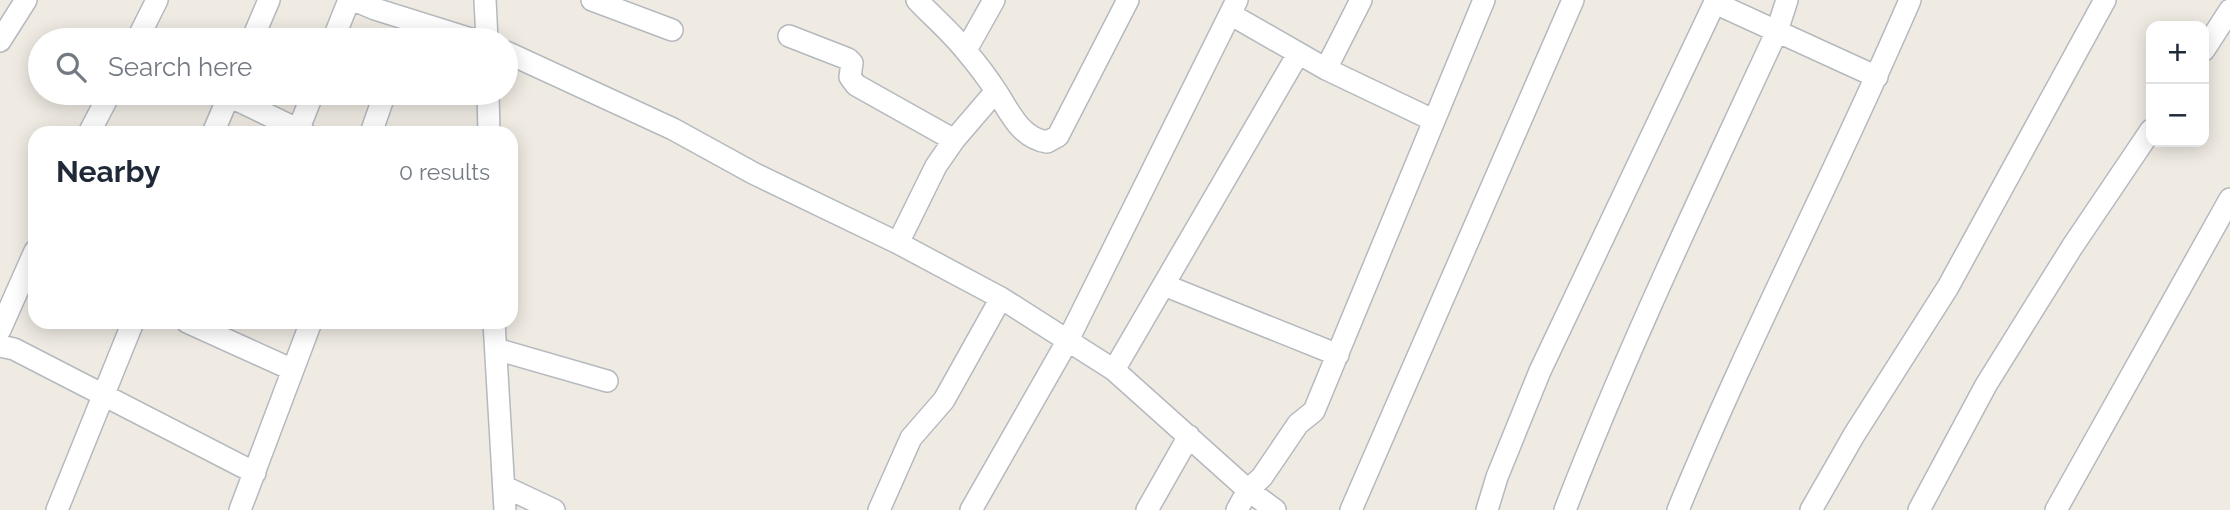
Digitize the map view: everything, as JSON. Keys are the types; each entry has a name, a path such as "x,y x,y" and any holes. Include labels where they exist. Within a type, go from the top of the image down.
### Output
{"street":[{"path":"0,41 26,0"},
{"path":"143,28 158,0"},
{"path":"257,28 269,0"},
{"path":"338,28 351,0 403,28"},
{"path":"485,0 486,28"},
{"path":"592,0 672,30"},
{"path":"917,0 966,50 1026,134 1036,141 1047,142 1058,136 1128,0"},
{"path":"966,50 993,0"},
{"path":"1326,69 1360,0"},
{"path":"1237,510 1248,490 1262,477 1298,424 1314,411 1484,0"},
{"path":"1351,510 1573,0"},
{"path":"1565,510 1587,452 1666,271 1777,31 1787,0"},
{"path":"1678,510 1777,285 1877,77 1910,0"},
{"path":"1811,510 1854,435 1948,286 2105,0"},
{"path":"1486,510 1540,371 1716,2 1877,77"},
{"path":"971,510 1068,340 1233,7 1298,54 1433,120"},
{"path":"2209,42 2230,10"},
{"path":"789,36 848,60 852,63 850,77 856,85 954,140"},
{"path":"1114,370 1298,54"},
{"path":"518,58 673,129 1001,298 1114,370 1248,490 1275,510"},
{"path":"898,243 936,166 954,140 996,91"},
{"path":"93,126 104,105"},
{"path":"216,126 224,105"},
{"path":"250,105 289,126"},
{"path":"302,126 309,105"},
{"path":"373,126 381,105"},
{"path":"488,105 489,126"},
{"path":"1919,510 1986,384 2072,247 2146,137"},
{"path":"2056,510 2230,199"},
{"path":"0,330 28,267"},
{"path":"1164,285 1338,355"},
{"path":"879,510 911,438 944,400 1001,298"},
{"path":"57,510 130,329"},
{"path":"203,329 293,369"},
{"path":"240,510 308,329"},
{"path":"495,329 505,510"},
{"path":"0,345 14,349 255,473"},
{"path":"496,349 607,382"},
{"path":"1147,510 1189,436"},
{"path":"505,487 554,510"}]}
